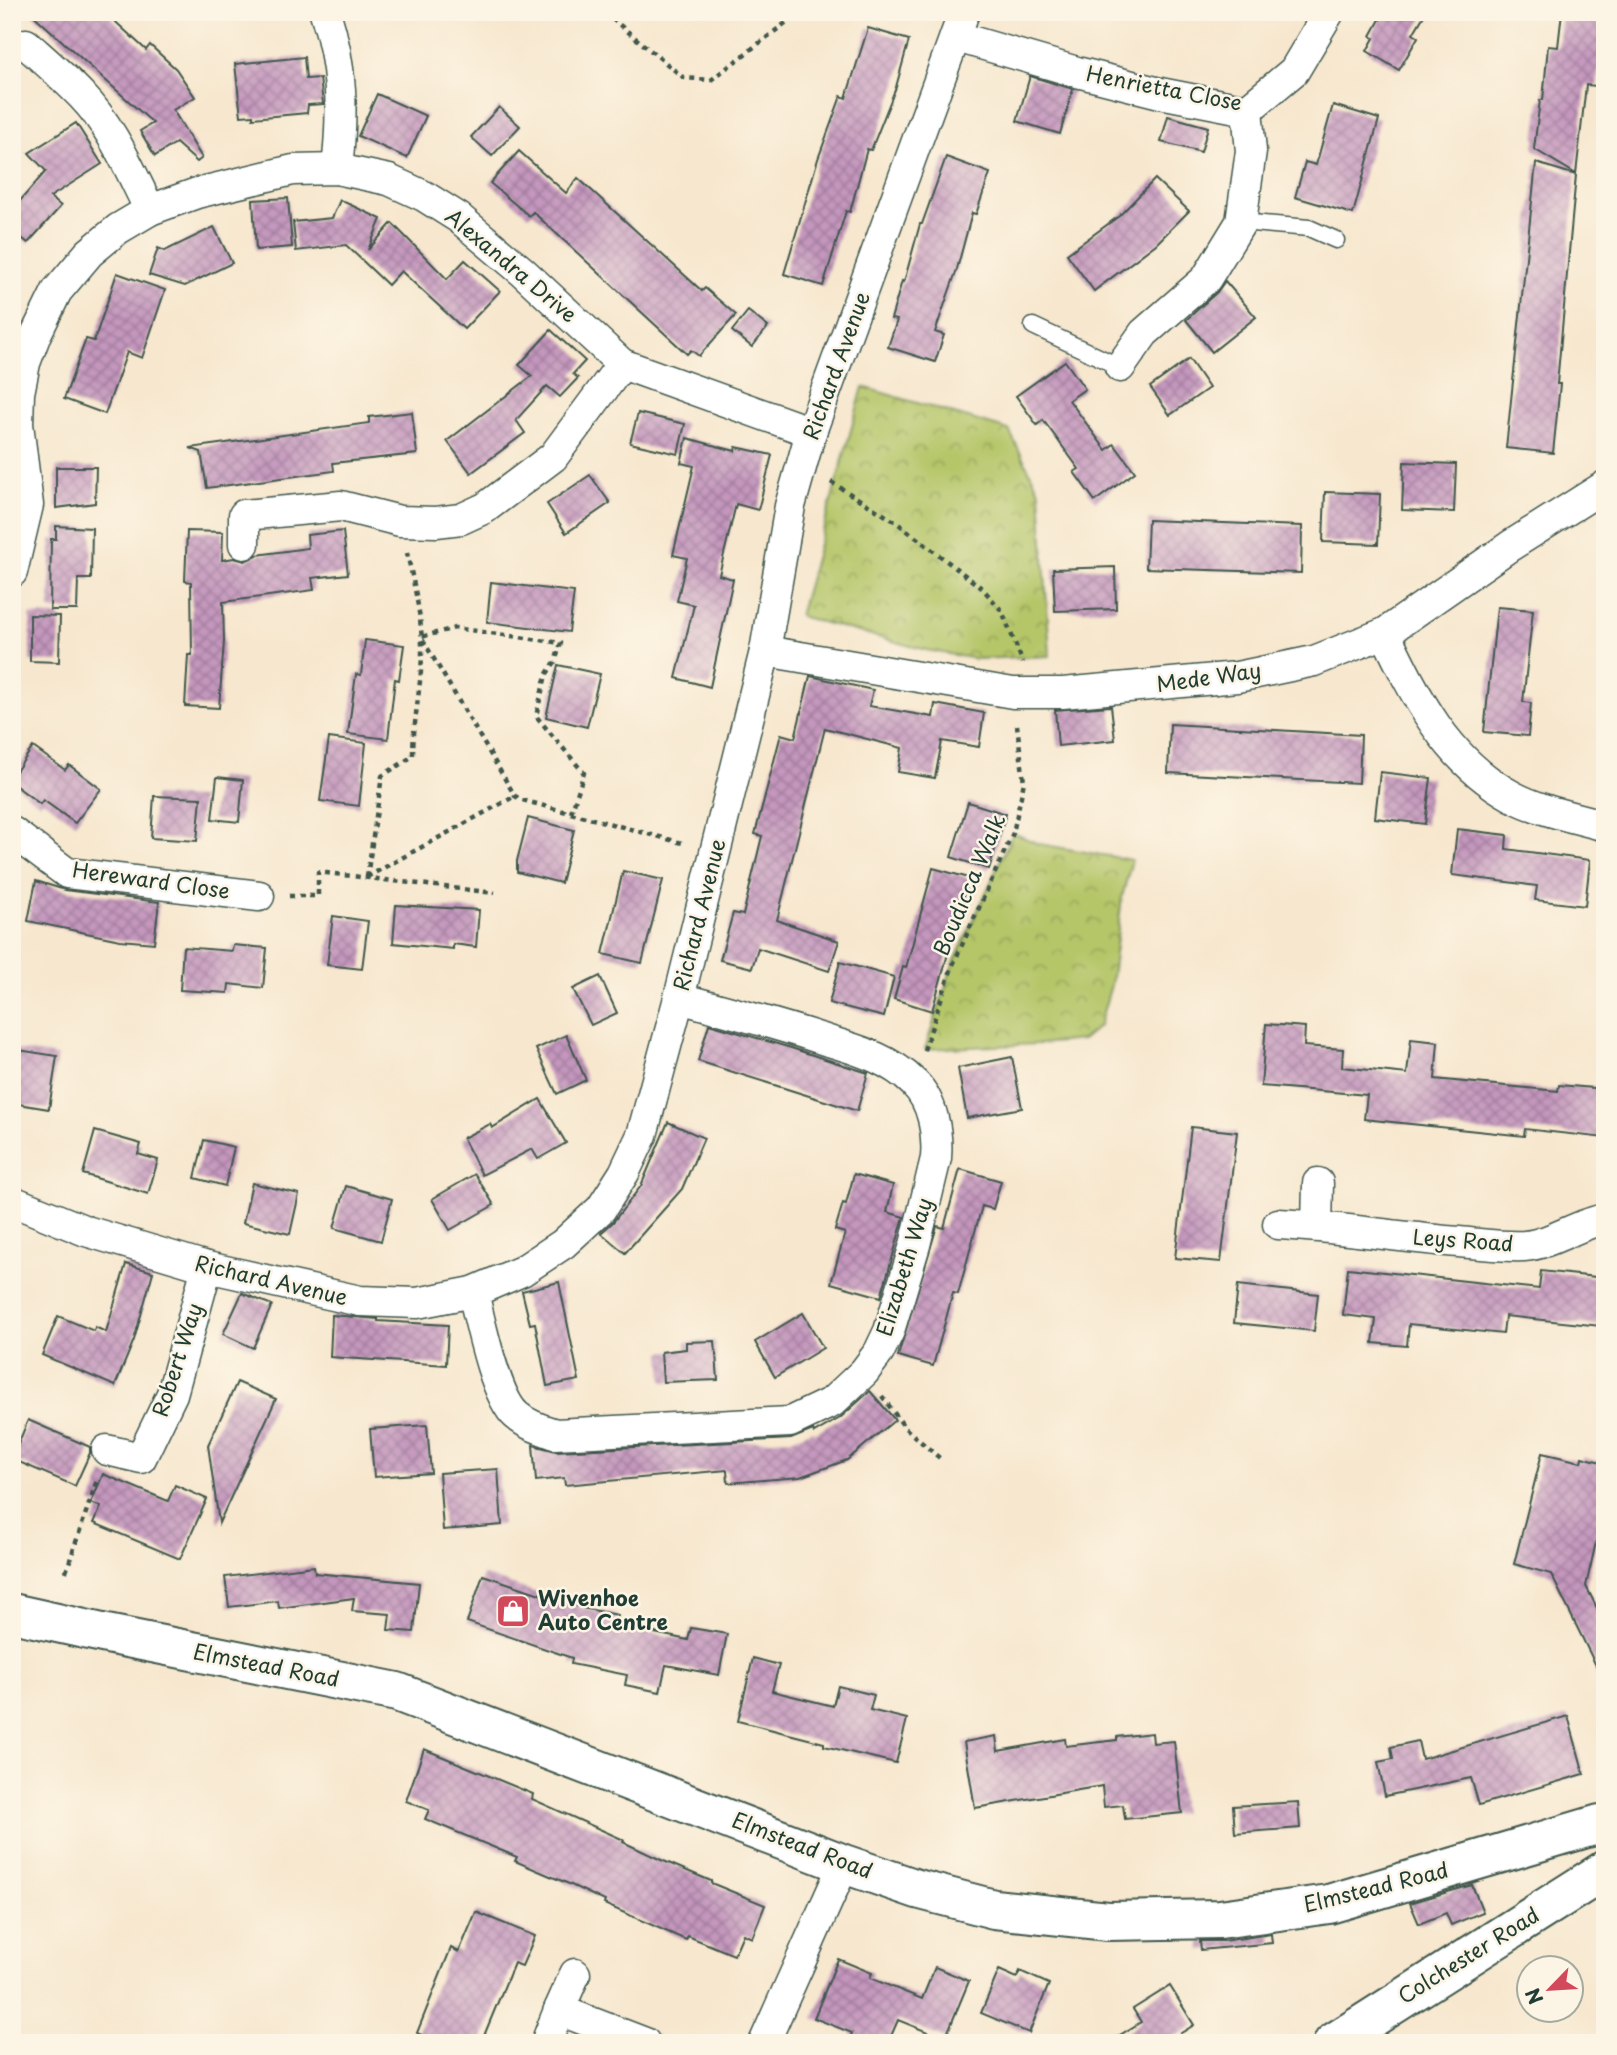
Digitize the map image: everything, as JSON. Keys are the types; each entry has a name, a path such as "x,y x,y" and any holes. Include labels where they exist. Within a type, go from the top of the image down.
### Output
{"street":[{"path":"325,12 336,45 341,81 341,135 337,169"},
{"name":"Henrietta Close","path":"961,24 1101,78 1247,110 1293,71 1329,12"},
{"name":"Richard Avenue","path":"12,1201 86,1231 207,1267 360,1301 417,1303 473,1292 522,1271 553,1251 601,1209 624,1173 642,1135 679,998 765,651 790,506 811,432 961,24"},
{"path":"26,44 83,97 103,123 150,210"},
{"path":"1120,367 1144,333 1206,279 1241,222 1251,151 1247,110"},
{"name":"Alexandra Drive","path":"12,572 19,521 28,505 18,424 19,393 25,363 57,290 89,253 118,229 150,210 197,193 293,170 337,169 389,180 424,196 459,218 523,272 622,364 811,432"},
{"path":"244,544 244,515 341,506 400,521 436,522 461,519 485,508 553,457 622,364"},
{"name":"Mede Way","path":"765,651 1024,693 1158,686 1237,677 1314,661 1385,633 1510,546 1605,486"},
{"path":"1385,633 1437,730 1474,770 1513,796 1605,826"},
{"name":"Hereward Close","path":"12,832 67,873 259,896"},
{"name":"Elizabeth Way","path":"473,1292 483,1336 502,1396 515,1415 534,1427 555,1434 790,1422 832,1402 864,1372 879,1352 889,1331 915,1245 936,1158 937,1144 932,1113 917,1085 899,1069 877,1056 755,1018 679,998"},
{"path":"1317,1226 1318,1183"},
{"name":"Leys Road","path":"1278,1224 1317,1226 1416,1239 1526,1246 1557,1237 1587,1222 1605,1219"},
{"name":"Robert Way","path":"107,1450 141,1458 172,1394 207,1267"},
{"name":"Elmstead Road","path":"12,1613 397,1692 844,1864 918,1889 993,1909 1108,1921 1220,1919 1329,1904 1411,1882 1600,1824 1605,1827"},
{"path":"764,2043 844,1864"},
{"name":"Colchester Road","path":"1334,2043 1605,1870"},
{"path":"546,2043 575,1974"},
{"path":"559,2011 645,2043"}],"lane":[{"path":"1241,222 1309,228 1336,240"},
{"path":"1033,326 1120,367"}],"path":[{"path":"604,12 684,78 697,81 711,80 800,12"},
{"name":"Boudicca Walk","path":"800,473 829,481 896,522 983,589 1002,611 1024,693 1024,782 1013,833 952,967 925,1049 917,1085"},
{"path":"367,877 382,776 413,756 413,722 422,654 414,581 400,521"},
{"path":"421,637 455,628 561,643 555,662 546,675 536,716 584,773 571,813"},
{"path":"421,637 515,796 715,851"},
{"path":"367,877 515,796"},
{"path":"259,896 318,896 318,872 495,893"},
{"path":"864,1372 905,1428 943,1461"},
{"path":"66,1573 107,1450"}],"green space":[{"path":"863,387 1009,430 1040,492 1050,656 976,659 926,650 799,616"},
{"path":"1013,833 1039,844 1132,860 1122,897 1111,985 1099,1026 1082,1040 925,1049 952,967"}],"building":[{"path":"30,12 105,12 146,50 150,45 176,69 195,97 173,110 202,158 197,162 176,143 155,156 140,131 153,123"},
{"path":"1384,12 1426,12 1413,34 1418,37 1399,70 1367,51 1374,38 1371,36"},
{"path":"1562,12 1605,12 1597,86 1586,85 1576,174 1534,149 1540,100 1543,100 1548,46 1558,47"},
{"path":"868,28 909,40 896,87 871,150 867,149 850,212 846,211 823,286 784,274 818,159 841,96 846,98"},
{"path":"304,57 306,79 320,78 323,104 308,105 307,113 253,118 253,115 241,116 235,64"},
{"path":"1030,76 1073,89 1060,134 1017,121"},
{"path":"377,94 426,116 407,158 358,136"},
{"path":"1333,105 1379,119 1353,214 1295,197 1305,162 1316,165"},
{"path":"499,107 520,126 492,156 471,137"},
{"path":"1168,116 1208,127 1201,152 1161,142"},
{"path":"76,123 102,164 50,197 61,206 28,243 12,230 12,210 46,171 29,153"},
{"path":"519,151 566,193 578,178 702,291 705,288 736,315 699,356 691,350 687,354 533,212 529,216 490,183"},
{"path":"946,157 990,173 976,214 972,213 957,269 935,332 944,335 935,362 888,347 897,320 891,319 902,281 904,282 920,224"},
{"path":"1536,163 1576,175 1553,453 1506,448"},
{"path":"1155,179 1189,211 1156,244 1094,291 1067,254 1119,216"},
{"path":"288,198 292,247 256,250 253,200"},
{"path":"340,200 381,219 368,250 392,223 447,279 465,260 500,291 464,329 401,271 388,285 346,245 296,251 293,222 332,218"},
{"path":"214,227 232,263 185,286 149,275 158,248 165,251"},
{"path":"117,273 165,290 142,358 127,352 105,414 64,399 86,339 94,341"},
{"path":"1225,281 1256,317 1212,352 1186,320 1217,292"},
{"path":"748,311 768,327 752,347 732,331"},
{"path":"551,330 585,361 573,374 578,378 560,397 547,386 516,420 525,433 471,473 447,441 532,376 519,365"},
{"path":"1189,359 1209,388 1170,415 1150,387"},
{"path":"1065,361 1085,389 1069,400 1106,450 1114,444 1135,472 1095,501 1074,472 1079,469 1043,420 1037,425 1016,396"},
{"path":"412,412 417,454 333,463 334,471 207,488 201,452 190,448 369,423 369,417"},
{"path":"638,413 685,424 678,454 630,443"},
{"path":"687,438 735,451 736,447 772,455 758,510 736,504 719,575 733,579 710,687 676,678 694,605 677,601 687,558 673,555 694,466 681,463"},
{"path":"1404,462 1456,464 1454,512 1402,510"},
{"path":"56,467 96,467 95,503 56,508"},
{"path":"590,475 610,503 566,533 547,504"},
{"path":"1325,492 1380,494 1378,544 1323,542"},
{"path":"1148,520 1302,526 1301,573 1146,568"},
{"path":"56,526 92,528 91,579 78,579 77,610 50,610 51,539 56,539"},
{"path":"187,531 223,532 222,560 234,558 245,561 257,555 308,548 307,535 343,531 348,574 312,578 314,590 223,602 224,641 219,708 185,706 188,655 192,655 191,582 185,581"},
{"path":"1115,567 1116,609 1055,611 1053,569"},
{"path":"491,582 574,592 569,632 487,622"},
{"path":"1497,607 1533,610 1523,702 1531,703 1528,736 1484,732"},
{"path":"30,615 60,616 59,662 30,661"},
{"path":"365,640 404,645 399,680 395,679 388,739 348,734 356,674 361,675"},
{"path":"558,665 600,674 587,727 546,717"},
{"path":"810,676 873,690 869,706 933,717 935,704 984,713 979,747 942,741 935,778 898,772 902,748 825,728 777,920 839,941 829,971 758,948 752,968 720,960 733,913 743,915 762,836 755,834 781,734 795,738"},
{"path":"1111,706 1115,740 1058,746 1055,710"},
{"path":"1170,724 1361,735 1359,783 1168,773"},
{"path":"329,738 366,743 359,806 320,801"},
{"path":"33,747 65,770 69,765 101,789 75,823 43,800 40,804 12,783 12,777"},
{"path":"1380,772 1431,778 1425,824 1375,818"},
{"path":"217,777 243,780 239,822 212,819"},
{"path":"154,796 201,798 197,841 151,838"},
{"path":"968,802 1006,814 989,869 951,857"},
{"path":"528,818 574,830 561,883 517,872 517,861"},
{"path":"1457,829 1507,835 1506,849 1590,860 1585,906 1535,900 1537,886 1452,875"},
{"path":"933,868 969,878 932,1011 894,999 903,967 906,968"},
{"path":"623,871 663,880 642,963 603,954"},
{"path":"36,881 65,890 159,902 154,943 120,940 28,921"},
{"path":"396,905 479,910 476,947 453,944 453,949 393,943"},
{"path":"333,916 368,921 362,969 327,965"},
{"path":"233,945 267,948 263,988 229,984 228,993 180,990 183,947 232,951"},
{"path":"840,962 894,977 884,1017 829,1003"},
{"path":"600,976 617,1013 591,1025 573,989"},
{"path":"709,1024 868,1073 857,1111 698,1061"},
{"path":"1266,1024 1305,1027 1304,1046 1343,1049 1342,1067 1407,1074 1411,1039 1438,1042 1435,1079 1558,1091 1559,1085 1605,1089 1605,1138 1525,1129 1524,1136 1364,1119 1367,1095 1261,1086"},
{"path":"566,1035 586,1080 557,1094 536,1049"},
{"path":"12,1049 57,1056 49,1109 12,1103"},
{"path":"1012,1057 1022,1108 967,1118 958,1068"},
{"path":"540,1099 566,1143 538,1159 532,1149 482,1175 463,1138 490,1124 492,1128"},
{"path":"668,1122 704,1138 682,1189 625,1253 601,1233 641,1186"},
{"path":"1191,1127 1237,1132 1221,1262 1175,1258"},
{"path":"95,1131 141,1144 138,1154 158,1160 148,1194 83,1174"},
{"path":"204,1140 234,1147 225,1186 195,1178"},
{"path":"960,1169 1001,1181 993,1209 982,1206 958,1294 953,1293 933,1366 898,1356 937,1226 944,1228"},
{"path":"475,1174 494,1205 450,1230 432,1199"},
{"path":"854,1174 893,1185 887,1212 904,1217 881,1297 831,1283 845,1233 835,1230"},
{"path":"252,1183 299,1194 290,1234 243,1223"},
{"path":"346,1186 392,1199 381,1241 334,1228"},
{"path":"126,1264 153,1272 134,1340 115,1386 42,1355 58,1316 94,1331 95,1327 106,1332"},
{"path":"1348,1268 1539,1289 1541,1271 1605,1278 1601,1326 1505,1316 1503,1334 1409,1324 1407,1346 1373,1343 1376,1319 1343,1315"},
{"path":"559,1282 579,1380 547,1386 535,1323 530,1324 522,1291"},
{"path":"1238,1285 1318,1294 1314,1331 1234,1323"},
{"path":"242,1293 272,1305 253,1348 223,1334"},
{"path":"803,1313 823,1348 775,1377 755,1342"},
{"path":"332,1315 448,1325 446,1365 330,1357"},
{"path":"715,1341 718,1380 663,1382 661,1352 686,1349 686,1342"},
{"path":"237,1382 276,1399 219,1523 208,1445"},
{"path":"870,1391 895,1420 847,1460 800,1477 728,1483 727,1470 565,1485 564,1478 536,1481 533,1445 556,1451 791,1439 813,1430 814,1433 840,1418"},
{"path":"28,1420 90,1447 90,1453 75,1486 12,1459"},
{"path":"427,1425 431,1473 374,1477 370,1429"},
{"path":"1542,1453 1581,1462 1582,1457 1605,1463 1605,1503 1586,1586 1605,1624 1605,1684 1551,1574 1514,1564"},
{"path":"498,1469 502,1525 443,1530 439,1473"},
{"path":"103,1474 168,1501 175,1485 207,1499 180,1559 94,1523 101,1507 91,1503"},
{"path":"314,1566 315,1573 419,1583 414,1632 388,1630 390,1614 352,1611 354,1598 279,1608 278,1601 229,1607 225,1577"},
{"path":"483,1575 582,1608 618,1615 616,1625 688,1640 691,1628 727,1634 719,1675 666,1665 660,1692 625,1685 627,1675 571,1664 572,1658 467,1622"},
{"path":"753,1658 779,1665 772,1691 833,1706 838,1686 874,1695 870,1710 907,1719 896,1763 738,1721"},
{"path":"1568,1716 1584,1774 1479,1805 1471,1778 1385,1796 1378,1762 1393,1759 1391,1747 1418,1741 1422,1759"},
{"path":"1152,1733 1153,1743 1174,1741 1182,1813 1125,1819 1123,1805 1104,1807 1102,1786 975,1808 964,1742 996,1736 998,1751 1065,1739 1066,1746"},
{"path":"424,1749 533,1794 532,1799 711,1883 765,1905 752,1938 743,1934 734,1955 688,1936 686,1940 515,1861 517,1857 425,1819 429,1810 406,1801"},
{"path":"1298,1802 1300,1828 1235,1833 1233,1806"},
{"path":"1472,1885 1483,1912 1451,1925 1446,1913 1419,1924 1410,1903"},
{"path":"476,1912 535,1936 522,1966 514,1963 481,2043 439,2043 417,2033 451,1948 459,1952"},
{"path":"1271,1934 1272,1943 1201,1950 1200,1941 1223,1941"},
{"path":"838,1959 872,1973 870,1978 922,1999 935,1967 969,1981 945,2039 898,2020 888,2043 848,2043 852,2033 814,2018"},
{"path":"999,1970 1017,1978 1020,1971 1049,1984 1029,2033 981,2013"},
{"path":"1170,1986 1194,2025 1165,2043 1107,2043 1141,2022 1133,2009"}],"place":[{"name":"Wivenhoe Auto Centre","path":"513,1611"}]}
